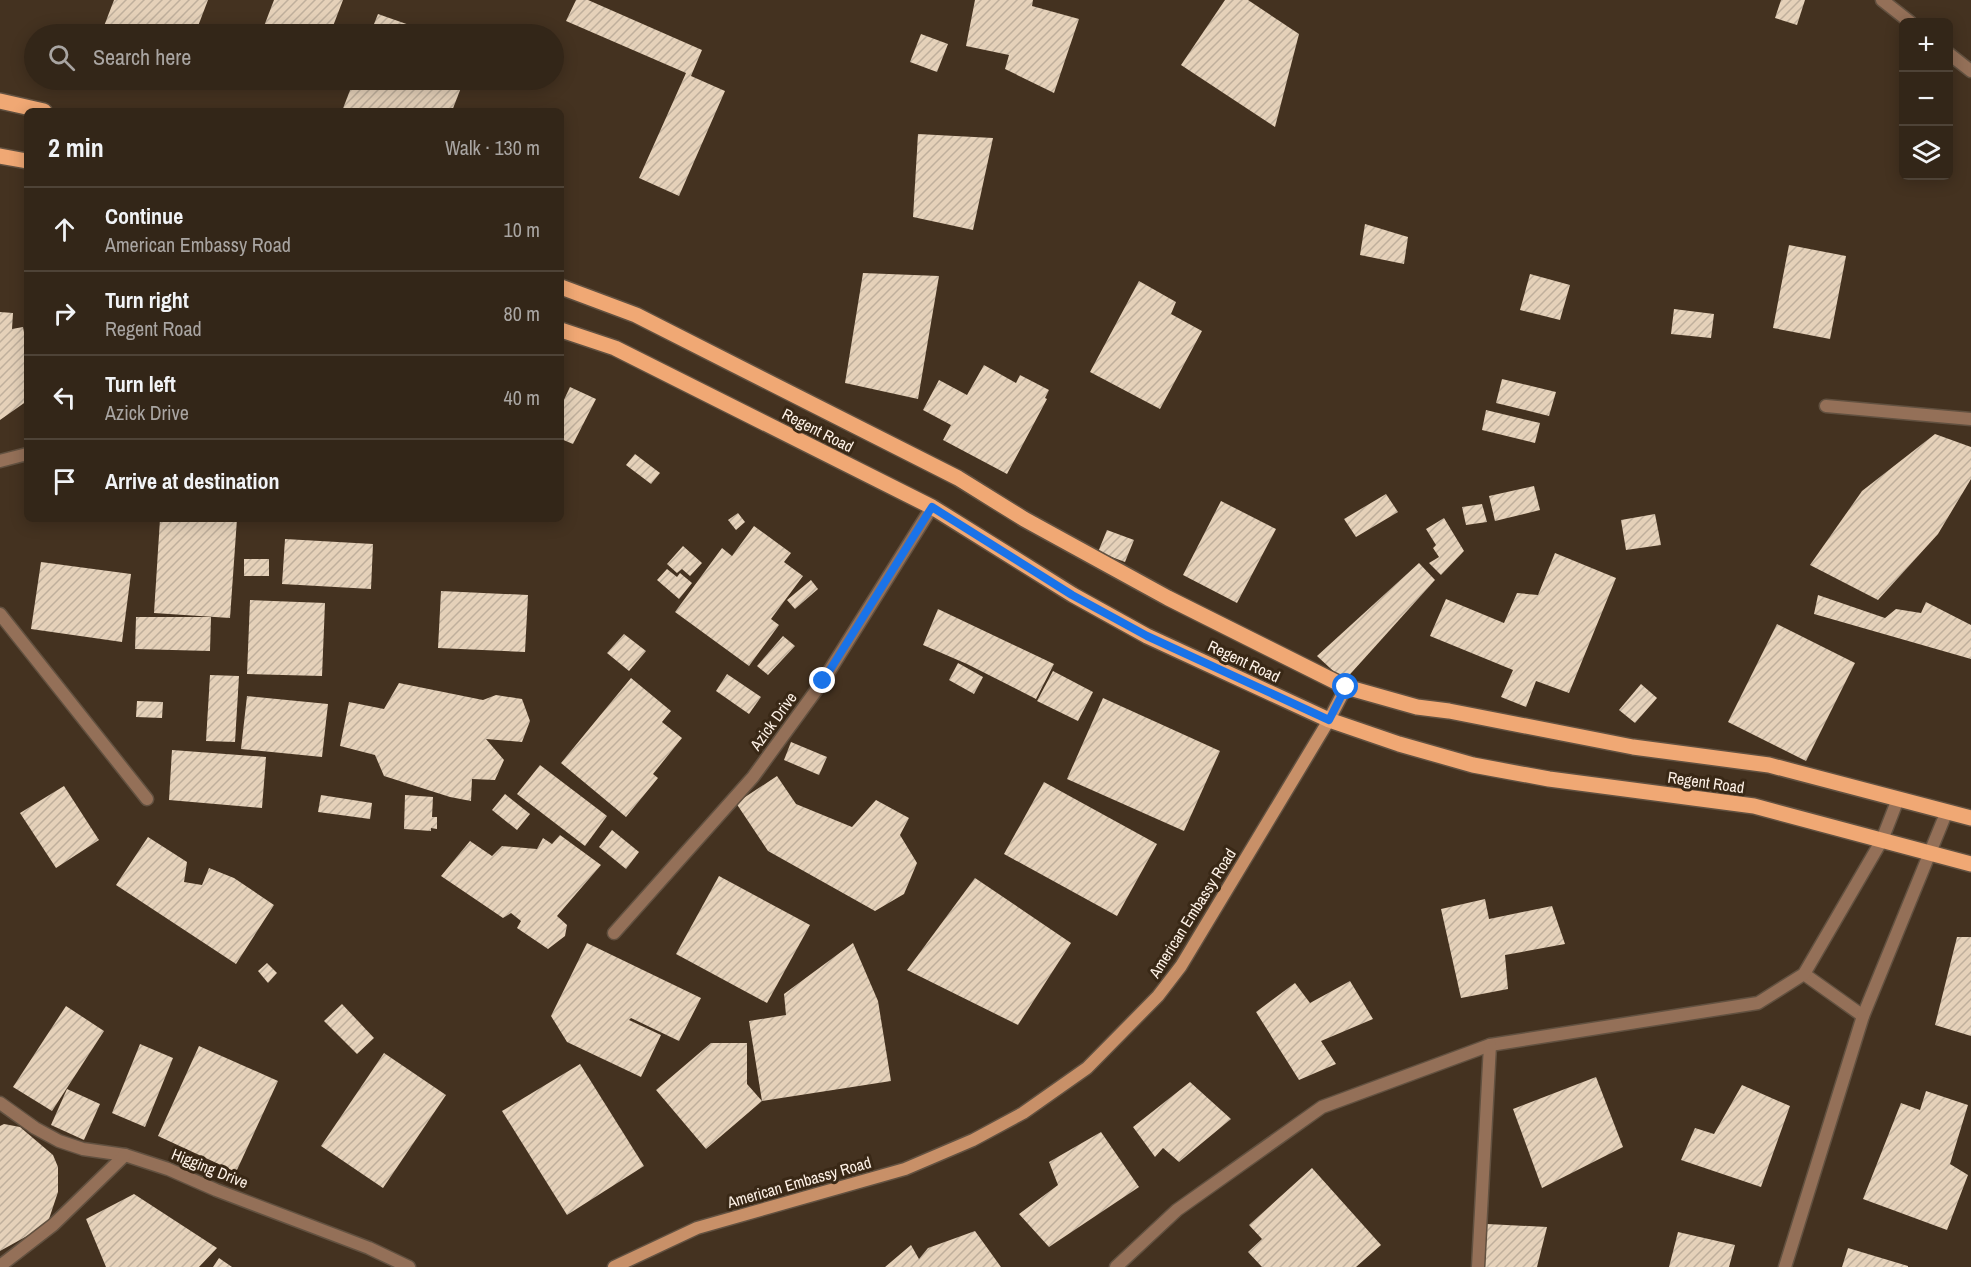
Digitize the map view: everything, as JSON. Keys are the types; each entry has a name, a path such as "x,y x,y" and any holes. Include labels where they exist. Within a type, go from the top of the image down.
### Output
{"main road":[{"path":"0,102 29,108"},
{"path":"0,156 24,160"},
{"name":"Regent Road","path":"564,288 636,315 958,478 1024,519 1168,598 1346,687 1417,706 1633,747 1769,765 1971,818"},
{"name":"Regent Road","path":"564,331 615,348 932,507 1072,595 1147,636 1329,720 1399,744 1473,765 1549,779 1754,806 1971,864"}],"street":[{"path":"1882,0 1905,18"},
{"path":"1953,57 1971,71"},
{"path":"1826,406 1971,419"},
{"path":"0,461 24,455"},
{"name":"Azick Drive","path":"614,933 753,777 823,681 932,507"},
{"path":"0,614 147,799"},
{"name":"American Embassy Road","path":"614,1267 697,1228 905,1169 973,1140 1023,1113 1087,1068 1151,1004 1181,966 1329,720 1346,687"},
{"path":"1116,1267 1177,1210 1322,1107 1490,1045 1758,1003 1804,974 1882,840 1899,799"},
{"path":"1785,1267 1863,1016 1947,811"},
{"path":"1804,974 1863,1016"},
{"path":"1478,1267 1490,1045"},
{"name":"Higging Drive","path":"0,1103 58,1141 83,1149 125,1155 168,1169 216,1190 369,1248 409,1267"},
{"path":"0,1266 53,1225 125,1155"}],"building":[{"path":"114,0 208,0 199,24 105,24"},
{"path":"274,0 343,0 334,24 265,24"},
{"path":"576,0 588,0 702,50 691,76 725,91 679,196 639,178 686,73 566,21"},
{"path":"975,0 1033,0 1032,6 1079,19 1054,93 1005,69 1009,55 966,46"},
{"path":"1225,0 1248,0 1299,34 1275,127 1181,65"},
{"path":"1781,0 1805,0 1797,25 1775,18"},
{"path":"378,14 406,24 374,24"},
{"path":"921,34 948,44 937,72 910,62"},
{"path":"350,90 460,90 453,108 343,108"},
{"path":"918,134 993,138 973,230 913,217"},
{"path":"1365,224 1408,237 1404,264 1360,255"},
{"path":"1789,245 1846,256 1830,339 1773,328"},
{"path":"863,273 939,276 918,399 845,383"},
{"path":"1530,274 1570,285 1560,320 1520,310"},
{"path":"1139,281 1176,302 1171,314 1202,331 1160,409 1090,372"},
{"path":"1674,309 1714,314 1711,338 1671,334"},
{"path":"0,312 13,313 12,329 23,327 24,403 0,420"},
{"path":"984,365 1016,383 1020,375 1049,390 1045,398 1047,399 1007,474 943,440 951,425 923,410 939,380 967,395"},
{"path":"1502,379 1556,392 1549,416 1496,403"},
{"path":"570,387 596,399 573,444 564,440 564,400"},
{"path":"1486,410 1540,423 1535,443 1482,430"},
{"path":"1935,434 1971,447 1971,479 1938,534 1878,600 1810,565 1862,491"},
{"path":"635,454 660,473 651,484 626,465"},
{"path":"1534,486 1540,510 1495,521 1489,496"},
{"path":"1386,494 1398,512 1356,537 1344,519"},
{"path":"1221,501 1276,529 1237,603 1183,575"},
{"path":"1482,504 1487,522 1466,525 1462,507"},
{"path":"738,513 745,522 736,530 728,520"},
{"path":"1655,514 1661,545 1626,550 1621,520"},
{"path":"1444,518 1464,551 1441,575 1429,563 1439,557 1433,548 1436,545 1426,529"},
{"path":"160,522 237,522 230,618 154,613"},
{"path":"754,526 791,553 784,562 803,576 771,619 779,625 749,666 675,612 722,548 732,556"},
{"path":"1107,530 1134,540 1125,562 1098,552"},
{"path":"285,539 373,544 371,589 282,584"},
{"path":"683,546 702,563 690,576 682,569 677,573 667,564"},
{"path":"1555,553 1616,578 1569,693 1536,681 1526,707 1501,697 1513,670 1430,636 1446,599 1504,623 1517,593 1538,595"},
{"path":"244,559 269,559 269,576 244,576"},
{"path":"41,562 131,574 122,642 31,629"},
{"path":"1419,563 1435,580 1344,681 1317,656"},
{"path":"667,569 677,577 680,573 692,583 679,599 657,580"},
{"path":"811,580 818,589 795,609 787,600"},
{"path":"441,591 528,595 525,652 438,648"},
{"path":"1818,595 1885,618 1896,609 1921,613 1926,602 1971,625 1971,659 1814,614"},
{"path":"250,600 325,603 322,676 247,674"},
{"path":"938,609 1054,664 1036,699 967,664 923,645"},
{"path":"136,617 211,617 210,651 135,649"},
{"path":"1777,624 1855,663 1806,761 1728,722"},
{"path":"624,634 646,651 629,671 607,653"},
{"path":"783,636 795,646 768,675 757,666"},
{"path":"958,663 983,677 974,694 949,680"},
{"path":"1053,671 1093,692 1078,721 1037,701"},
{"path":"727,674 761,697 749,714 716,691"},
{"path":"210,675 239,676 235,742 206,741"},
{"path":"631,678 671,711 662,722 682,738 653,774 658,778 626,817 561,763"},
{"path":"399,683 483,700 496,695 522,699 530,721 522,742 486,739 504,760 495,780 472,779 471,801 450,797 384,776 375,755 340,746 349,702 384,709"},
{"path":"1641,684 1657,698 1635,723 1619,710"},
{"path":"247,696 328,704 322,757 241,749"},
{"path":"1103,698 1220,751 1184,831 1067,779"},
{"path":"137,701 163,702 162,718 136,717"},
{"path":"791,742 827,757 819,775 784,760"},
{"path":"172,750 266,757 262,808 169,800"},
{"path":"540,765 607,816 585,846 517,794"},
{"path":"777,776 796,804 852,827 876,800 909,818 900,835 917,863 904,894 875,911 768,851 736,803"},
{"path":"1044,782 1157,844 1117,916 1004,854"},
{"path":"64,786 99,840 56,868 20,813"},
{"path":"505,794 530,814 517,830 492,810"},
{"path":"321,795 372,803 370,819 318,812"},
{"path":"405,795 433,797 432,817 437,817 437,829 431,828 431,831 404,829"},
{"path":"612,830 639,852 626,869 599,847"},
{"path":"560,835 601,865 557,916 567,925 565,936 548,949 517,928 521,921 511,913 503,918 441,876 470,841 492,856 502,846 537,849 543,838 552,844"},
{"path":"148,837 187,862 184,882 202,885 209,868 234,878 274,905 236,964 116,885"},
{"path":"719,876 810,925 767,1003 676,954"},
{"path":"975,878 1071,943 1018,1025 907,970"},
{"path":"1485,899 1489,919 1552,906 1565,944 1505,955 1508,989 1461,998 1441,909"},
{"path":"1957,937 1971,937 1971,1036 1935,1025"},
{"path":"587,943 701,998 679,1041 631,1018 629,1020 661,1035 641,1077 567,1042 551,1016"},
{"path":"853,943 878,1001 891,1081 762,1101 749,1021 786,1015 784,994"},
{"path":"267,963 277,973 268,983 258,971"},
{"path":"1350,981 1373,1019 1321,1041 1336,1064 1299,1080 1256,1012 1295,983 1310,1003"},
{"path":"342,1004 374,1038 357,1054 324,1021"},
{"path":"66,1006 104,1031 52,1111 13,1087"},
{"path":"711,1043 747,1043 747,1084 762,1101 706,1149 656,1090"},
{"path":"140,1044 173,1058 145,1127 112,1113"},
{"path":"199,1046 278,1081 236,1172 158,1136"},
{"path":"384,1053 446,1095 383,1188 321,1146"},
{"path":"580,1064 644,1166 567,1215 502,1111"},
{"path":"1596,1077 1623,1147 1542,1188 1513,1109"},
{"path":"1190,1082 1231,1119 1179,1162 1163,1148 1155,1157 1133,1127"},
{"path":"1742,1085 1790,1106 1761,1187 1681,1160 1695,1128 1714,1134"},
{"path":"67,1089 100,1104 84,1140 51,1125"},
{"path":"1926,1091 1968,1105 1950,1164 1968,1175 1947,1230 1863,1199 1901,1103 1920,1110"},
{"path":"4,1124 20,1127 53,1155 58,1167 58,1192 47,1225 0,1251 0,1126"},
{"path":"1101,1132 1139,1187 1049,1247 1019,1214 1058,1185 1049,1162"},
{"path":"1312,1168 1381,1245 1356,1267 1262,1267 1248,1252 1262,1239 1249,1225"},
{"path":"134,1194 217,1248 199,1267 106,1267 86,1219"},
{"path":"1487,1224 1547,1227 1537,1267 1481,1267"},
{"path":"975,1231 1001,1267 885,1267 911,1245 919,1259 928,1248"},
{"path":"1678,1232 1735,1245 1729,1267 1669,1267"},
{"path":"1848,1248 1908,1266 1908,1267 1842,1267"},
{"path":"219,1258 232,1267 213,1267"}],"route":[{"path":"823,681 932,507 1072,595 1147,636 1329,720 1346,687"}]}
